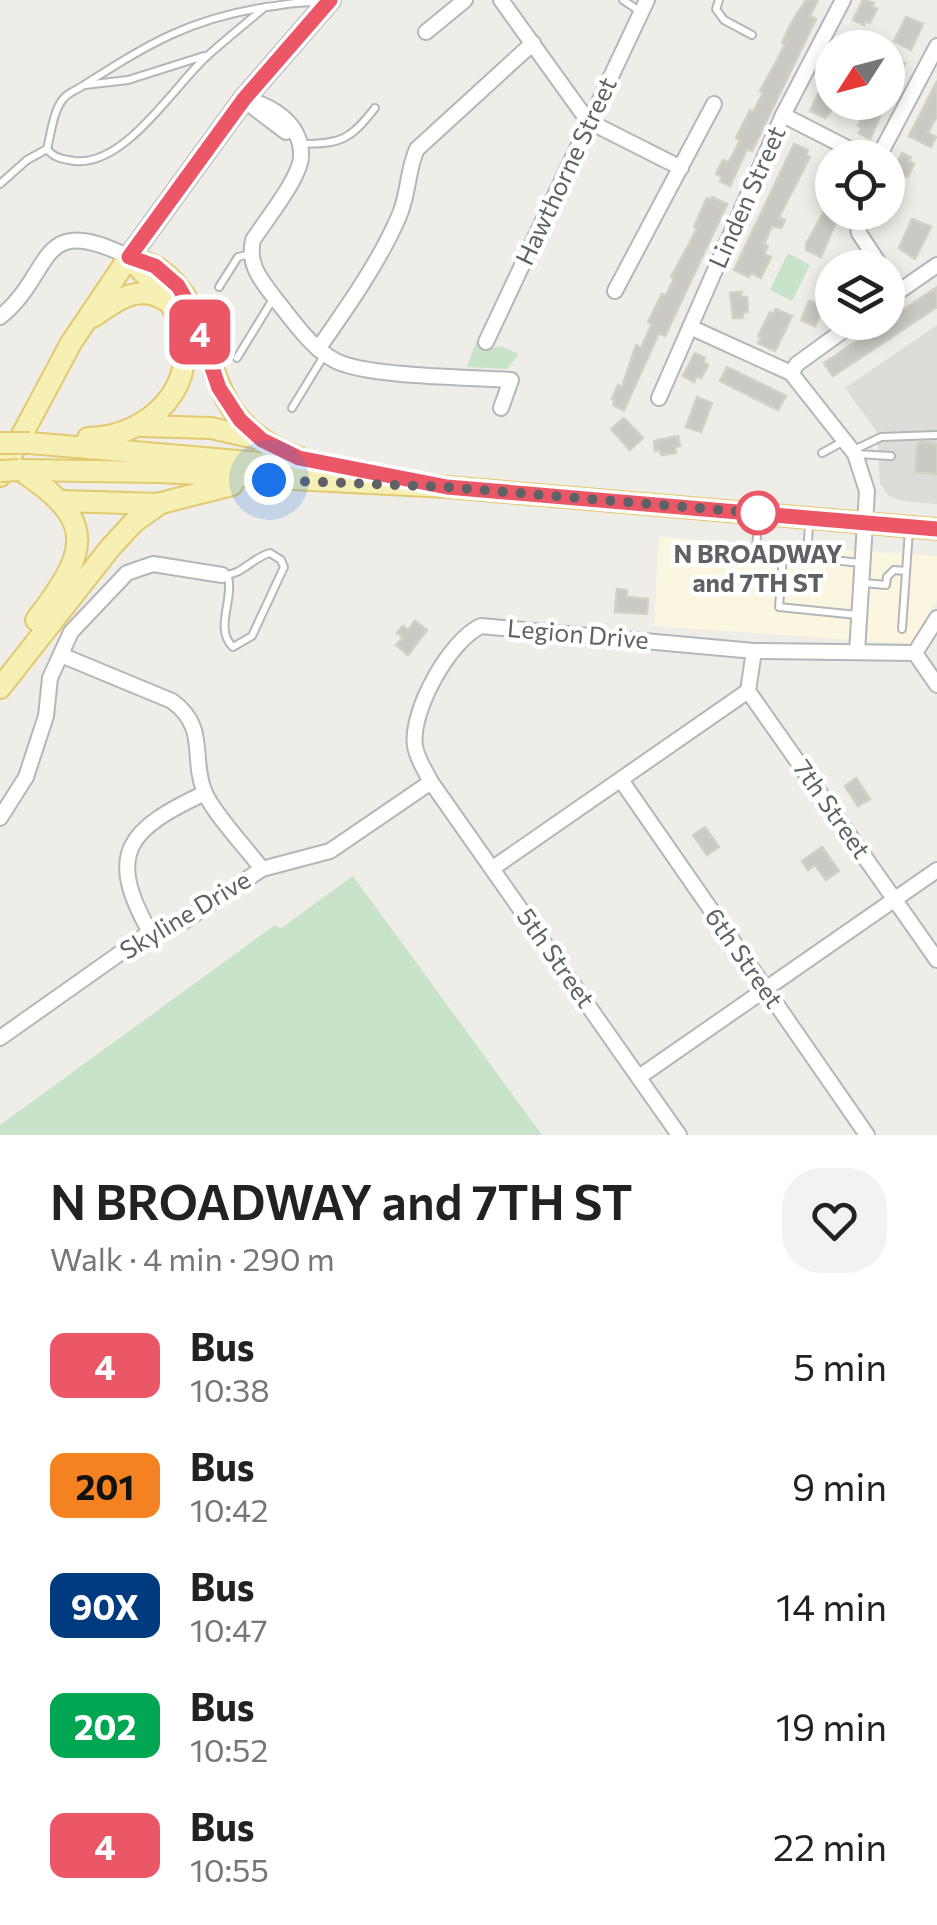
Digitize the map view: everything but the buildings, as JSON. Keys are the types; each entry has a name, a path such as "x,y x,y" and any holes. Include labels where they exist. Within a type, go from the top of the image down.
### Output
{"main road":[{"path":"6,472 82,326 129,257 244,99 328,2"},
{"path":"129,257 171,304 184,336 180,375 164,405 142,426"},
{"path":"129,257 155,266 178,286 192,310 219,388 240,420 262,440"},
{"path":"82,326 132,293 150,293 171,304"},
{"path":"0,443 106,438 142,426 211,428 262,440 299,458 447,487"},
{"path":"30,443 356,471"},
{"path":"6,472 123,471 447,487 937,529"},
{"path":"6,472 62,501 161,504"},
{"path":"0,688 134,522 161,504 215,488 269,480"},
{"path":"0,667 74,565 76,532 62,501"}],"street":[{"path":"426,32 465,0"},
{"path":"500,0 588,121 682,168"},
{"name":"Linden Street","path":"659,398 783,115 843,0"},
{"name":"Hawthorne Street","path":"486,342 644,6"},
{"path":"322,352 401,213 411,160 417,149 533,43"},
{"path":"888,140 936,49"},
{"path":"244,99 298,144 301,156 296,172 253,240 251,254 258,276 274,297 322,352 350,367 511,380 501,408"},
{"path":"615,291 714,104"},
{"path":"783,115 832,140"},
{"path":"0,318 48,254 72,239 100,243 129,257"},
{"path":"905,288 937,265"},
{"path":"690,327 790,374 851,448 867,491 857,652"},
{"path":"790,374 797,364 830,340"},
{"path":"0,818 26,777 46,716 50,678 72,632 127,573 153,564 225,576"},
{"path":"937,618 915,652 937,686"},
{"name":"Legion Drive","path":"431,782 415,745 417,718 452,648 481,626 754,651 915,652"},
{"path":"493,868 748,690 754,651"},
{"path":"62,656 172,701 185,711 195,729 205,793 262,869"},
{"name":"7th Street","path":"748,690 937,960"},
{"name":"6th Street","path":"621,780 867,1135"},
{"name":"5th Street","path":"431,782 679,1135"},
{"name":"Skyline Drive","path":"0,1038 150,932 183,922 262,869 330,851 431,782"},
{"path":"150,932 128,888 125,872 130,848 142,832 179,805 205,793"},
{"path":"639,1077 937,870"}],"lane":[{"path":"623,0 644,6"},
{"path":"718,0 716,9 724,20 752,35"},
{"path":"0,184 27,160 47,149 64,97 112,64 170,33 217,15 328,2"},
{"path":"47,149 61,159 82,162 109,156 210,55 265,7"},
{"path":"84,85 128,80 210,55"},
{"path":"298,144 331,144 347,138 375,108"},
{"path":"219,287 238,257 251,254"},
{"path":"237,358 274,297"},
{"path":"292,408 322,352"},
{"path":"822,453 882,437 937,435"},
{"path":"851,448 890,456"},
{"path":"756,552 758,513"},
{"path":"809,518 806,558 861,563"},
{"path":"902,629 909,527"},
{"path":"270,553 284,567 252,636 233,647 226,641 224,627 231,588 225,576 270,553"},
{"path":"783,555 779,607 859,615"},
{"path":"860,583 886,585 890,573 906,571"}],"shaded area":[{"path":"937,325 937,504 901,501 889,496 880,483 877,432 845,388"},
{"path":"659,537 937,556 937,600 910,644 654,626"}],"green space":[{"path":"788,253 810,265 792,301 770,290"},
{"path":"477,340 519,354 507,369 467,367"},
{"path":"353,876 542,1135 0,1135 0,1125 275,925 280,929"}],"bus line":[{"name":"4","path":"330,0 244,99 129,257 155,266 178,286 192,310 219,388 250,430 299,458 447,487 937,529"}],"place":[{"name":"N BROADWAY and 7TH ST","path":"758,513"}],"route":[{"path":"269,480 447,487 758,513"}]}
